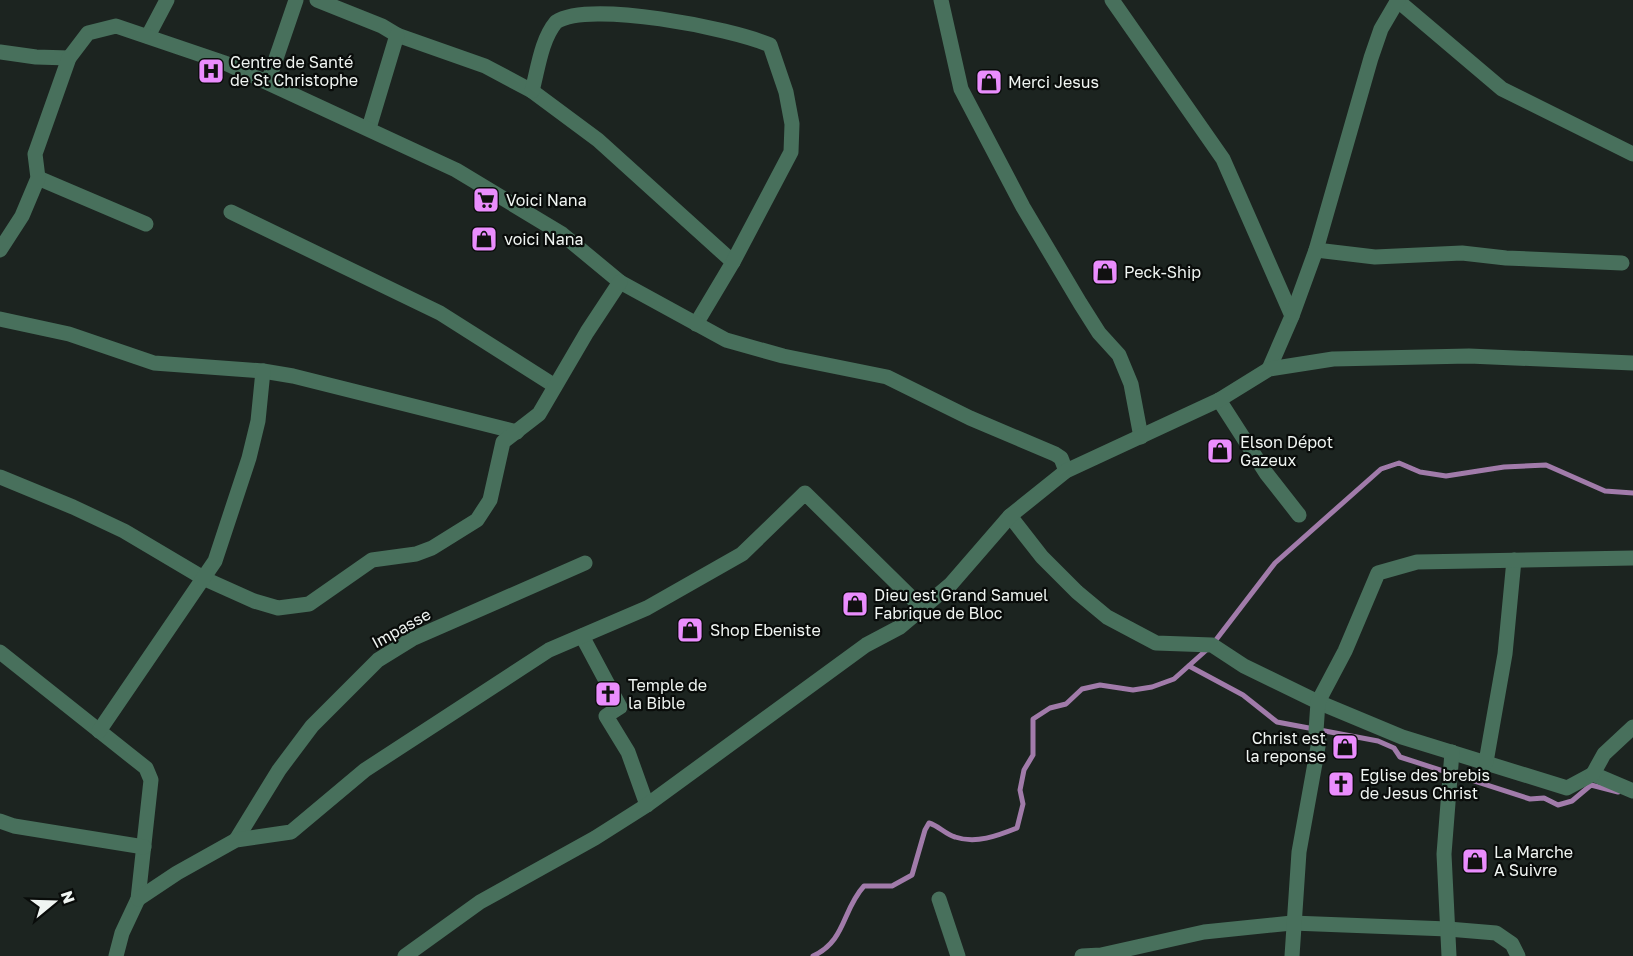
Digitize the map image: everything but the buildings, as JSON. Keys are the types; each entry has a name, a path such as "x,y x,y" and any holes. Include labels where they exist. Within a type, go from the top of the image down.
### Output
{"street":[{"path":"148,36 167,0"},
{"path":"268,82 296,0"},
{"path":"317,0 382,26 397,35 485,66 532,91 598,140 734,262"},
{"path":"941,0 961,89 1023,207 1080,303 1099,333 1119,355 1131,384 1141,437"},
{"path":"1112,0 1223,159 1292,316"},
{"path":"1269,369 1292,316 1316,250 1381,29 1398,0 1502,88 1633,154"},
{"path":"532,91 543,48 556,22 571,11 587,6 676,15 749,36 770,45 786,92 792,124 791,152 734,262 696,324"},
{"path":"0,250 22,216 38,178 35,154 69,58 88,33 116,26 225,63 456,170 562,234 620,282 726,340 783,356 887,377 970,418 1055,454 1061,458 1066,471"},
{"path":"369,128 397,35"},
{"path":"0,52 36,57 69,58"},
{"path":"38,178 146,224"},
{"path":"231,212 440,313 555,386"},
{"path":"1316,250 1375,257 1462,253 1506,258 1622,263"},
{"path":"0,477 124,531 205,579 254,601 278,608 309,604 372,560 416,554 432,548 477,520 490,500 503,442 539,414 620,282"},
{"path":"0,319 69,334 154,363 263,371 293,376 517,432"},
{"path":"405,956 480,902 595,838 646,805 866,645 900,627 951,584 1010,516 1066,471 1219,400 1269,369 1333,359 1469,356 1633,363"},
{"path":"99,731 205,579 225,537 258,421 263,371"},
{"path":"1219,400 1266,473 1299,515"},
{"path":"138,899 177,873 236,840 291,832 365,770 549,650 647,608 742,554 805,493 922,608"},
{"path":"1010,516 1042,557 1077,592 1107,617 1156,643 1212,645 1244,666 1318,702 1402,737 1567,788 1593,774 1604,754 1633,727"},
{"path":"1292,956 1292,923 1299,852 1313,786 1319,741 1316,731 1318,702 1345,651 1378,573 1417,562 1633,558"},
{"path":"1486,762 1505,654 1514,560"},
{"name":"Impasse","path":"236,840 279,770 312,726 378,660 412,639 585,563"},
{"path":"582,636 620,707 606,716 628,752 646,805"},
{"path":"0,652 146,768 152,780 138,899 122,933 116,956"},
{"path":"1449,956 1443,854 1452,752"},
{"path":"1593,774 1633,791"},
{"path":"0,821 14,826 144,847"},
{"path":"142,870 159,876 177,873"},
{"path":"939,899 958,956"},
{"path":"1082,956 1101,955 1215,930 1292,923 1496,933 1512,944 1518,956"}],"waterway":[{"path":"813,956 824,950 838,934 851,905 864,886 892,886 912,875 929,823 951,836 971,840 994,836 1017,828 1023,804 1020,790 1024,770 1033,755 1033,719 1050,708 1066,704 1082,689 1100,685 1133,690 1152,687 1174,679 1212,645 1275,563 1381,469 1399,463 1420,472 1446,476 1504,467 1546,465 1605,491 1633,493"},
{"path":"1189,666 1243,695 1277,722 1378,741 1394,748 1400,757 1530,799 1544,798 1558,805 1572,801 1591,785 1618,792"}],"place":[{"name":"Centre de Santé de St Christophe","path":"211,71"},
{"name":"Merci Jesus","path":"989,82"},
{"name":"Voici Nana","path":"486,200"},
{"name":"voici Nana","path":"484,239"},
{"name":"Peck-Ship","path":"1105,272"},
{"name":"Elson Dépot Gazeux","path":"1220,451"},
{"name":"Dieu est Grand Samuel Fabrique de Bloc","path":"855,604"},
{"name":"Shop Ebeniste","path":"690,630"},
{"name":"Temple de la Bible","path":"608,694"},
{"name":"Christ est la reponse","path":"1345,747"},
{"name":"Eglise des brebis de Jesus Christ","path":"1341,784"},
{"name":"La Marche A Suivre","path":"1475,861"}]}
